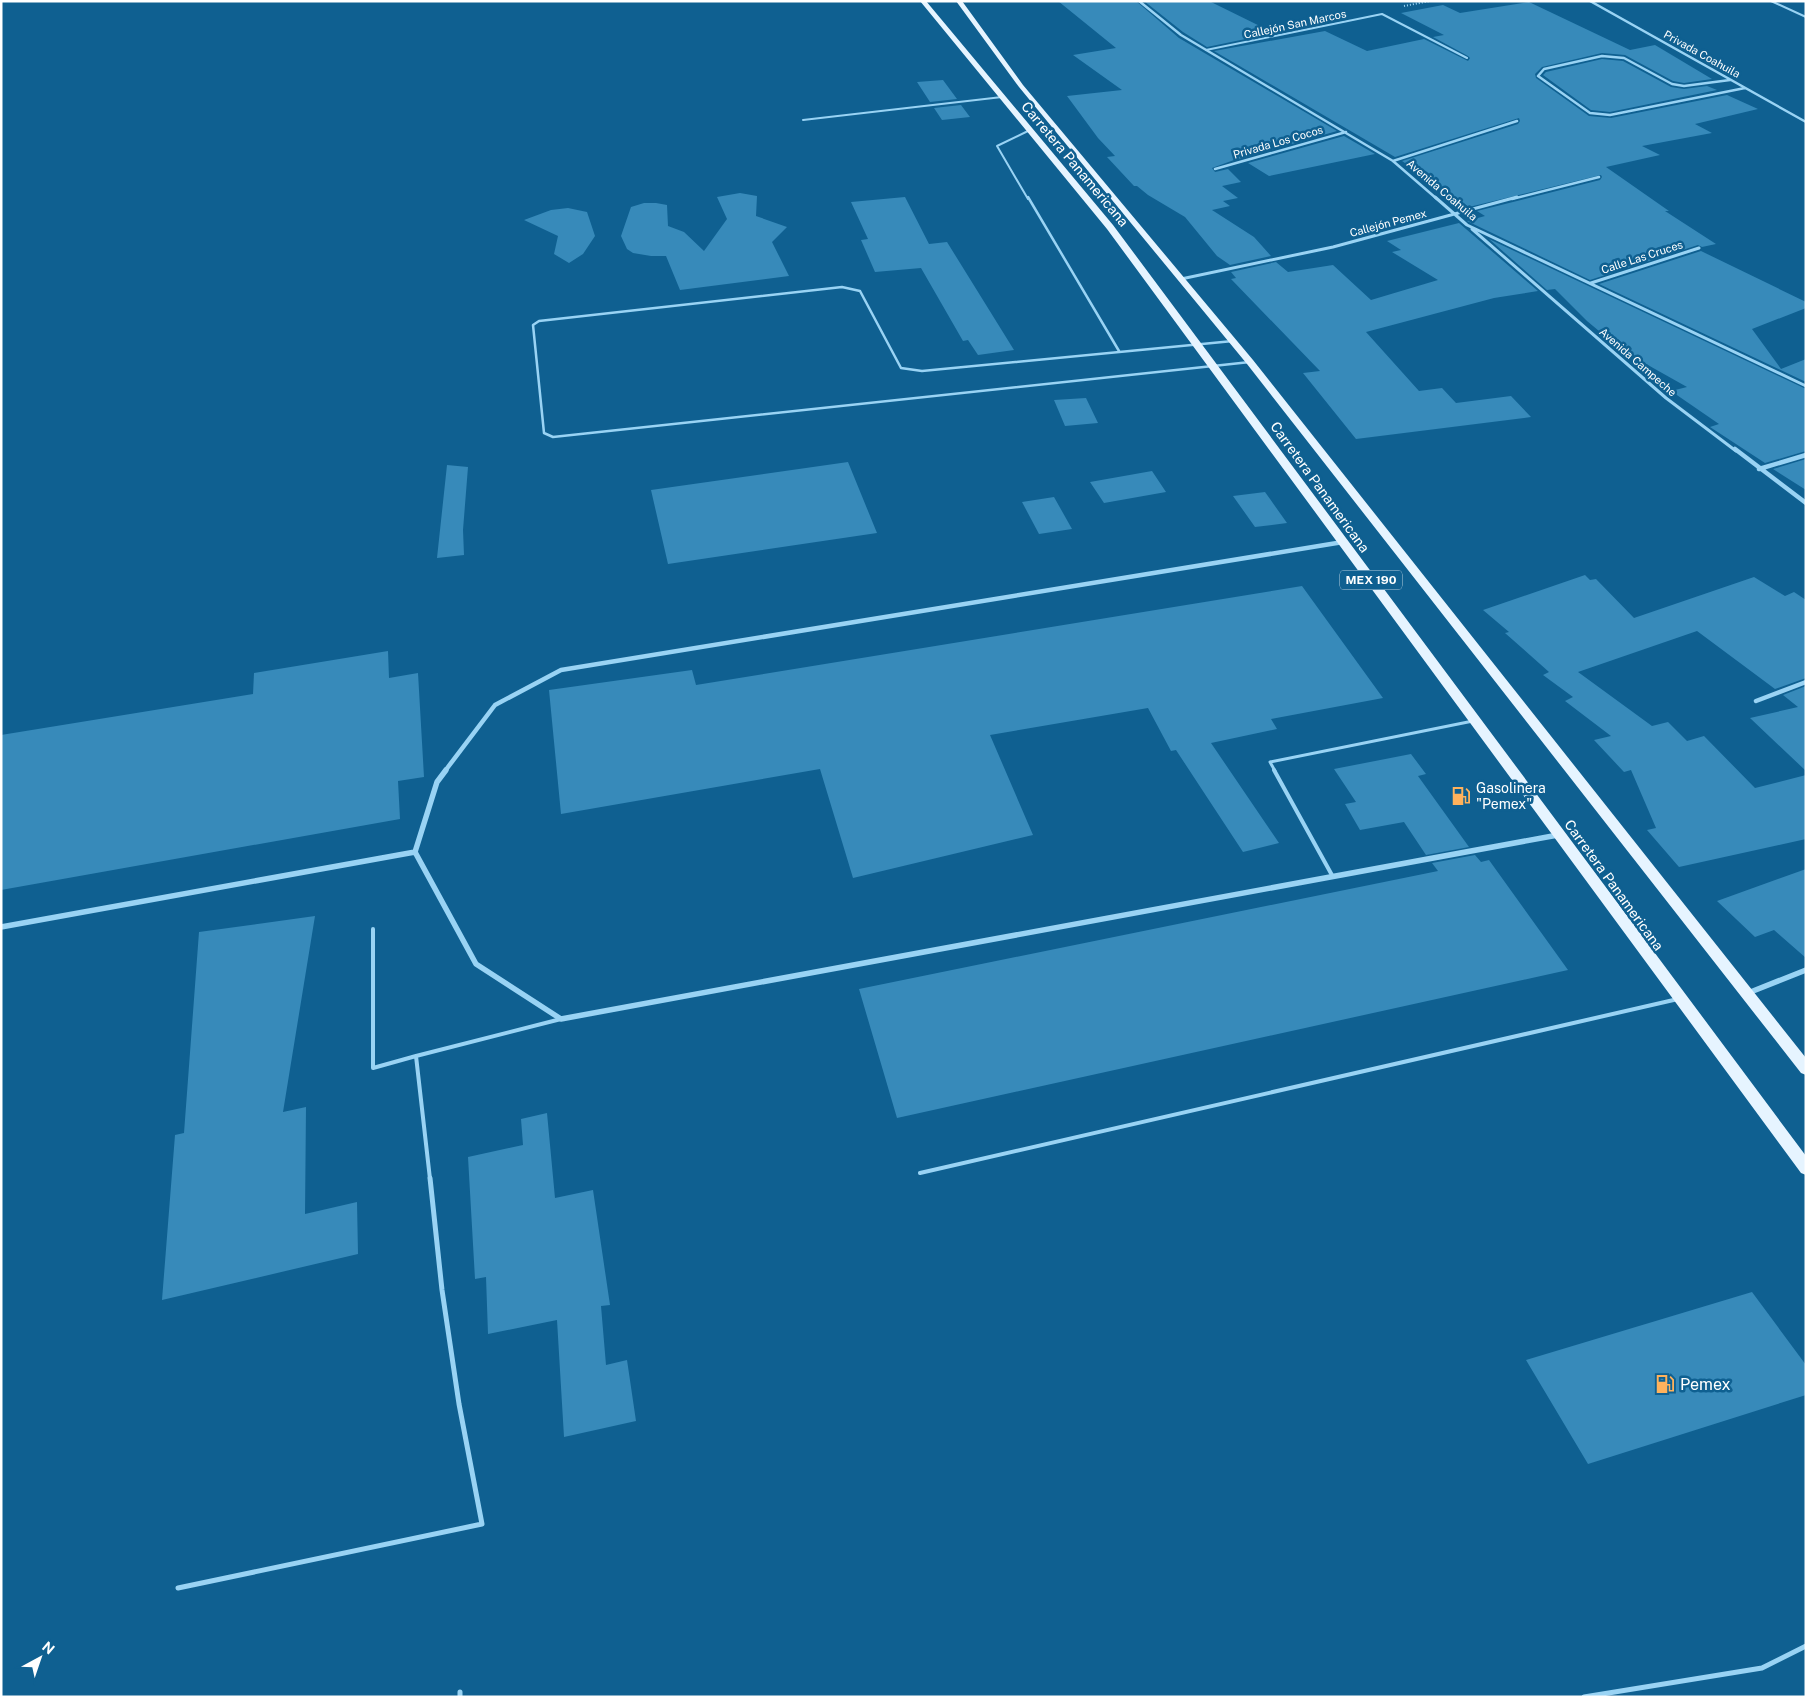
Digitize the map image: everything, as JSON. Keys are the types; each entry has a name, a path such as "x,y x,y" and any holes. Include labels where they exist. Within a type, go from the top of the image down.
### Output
{"main road":[{"name":"Carretera Panamericana","path":"923,1 1110,227 1806,1168"},
{"name":"Carretera Panamericana","path":"959,1 1021,86 1250,362 1806,1069"}],"street":[{"name":"Avenida Coahuila","path":"1139,1 1181,35 1393,161 1467,225 1806,386"},
{"name":"Privada Coahuila","path":"1590,1 1806,122"},
{"path":"1730,80 1684,86 1672,84 1624,58 1602,56 1544,69 1538,76 1590,113 1610,114 1744,88"},
{"path":"1393,161 1517,121"},
{"name":"Privada Los Cocos","path":"1214,169 1346,132"},
{"name":"Callejón Pemex","path":"1181,279 1333,247 1455,213 1599,177"},
{"name":"Avenida Campeche","path":"1467,225 1666,398 1806,502"},
{"name":"Calle Las Cruces","path":"1591,283 1700,248"},
{"path":"1759,468 1806,455"},
{"path":"1343,542 561,670 495,705 437,782 416,852 476,964 561,1019 1560,835"},
{"path":"1756,700 1806,682"},
{"path":"1,927 416,852"},
{"path":"1747,994 1806,970"}],"lane":[{"path":"1771,1 1806,17"},
{"name":"Callejón San Marcos","path":"1206,50 1382,14 1467,58"},
{"path":"803,120 1002,97"},
{"path":"1030,130 997,146 1119,351"},
{"path":"1233,342 1119,351 922,371 901,368 860,291 842,287 539,321 533,325 544,432 553,437 1250,362"},
{"path":"1333,877 1270,762 1475,721"},
{"path":"374,928 373,1068 561,1019"},
{"path":"920,1173 1680,999"},
{"path":"178,1588 482,1524 459,1404 442,1290 416,1056"},
{"path":"1584,1697 1762,1668 1806,1646"}],"path":[{"path":"1411,4 1430,1"}],"building":[{"path":"1058,1 1136,1 1179,38 1337,131 1240,159 1237,156 1234,160 1212,168 1215,172 1228,169 1241,182 1222,186 1238,198 1223,201 1230,206 1212,210 1254,237 1271,256 1230,265 1217,256 1185,217 1148,195 1137,186 1134,186 1107,157 1115,156 1098,138 1067,96 1122,90 1073,55 1116,48"},
{"path":"1144,1 1209,1 1274,33 1207,47 1183,32"},
{"path":"1529,2 1630,50 1655,45 1712,79 1684,83 1673,81 1625,55 1602,53 1542,67 1535,74 1536,78 1589,116 1611,118 1727,95 1758,109 1695,124 1712,133 1642,146 1660,155 1606,167 1669,211 1665,211 1716,244 1702,247 1698,245 1590,280 1467,221 1485,216 1477,211 1600,180 1601,175 1469,207 1402,161 1518,124 1519,118 1395,157 1214,51 1325,31 1367,51 1424,39 1468,61 1470,58 1468,56 1433,37 1444,35 1401,13 1443,5 1460,13"},
{"path":"1602,59 1623,61 1671,87 1684,89 1707,86 1717,90 1610,112 1591,110 1543,75 1546,72"},
{"path":"943,80 957,99 930,102 917,82"},
{"path":"961,105 970,117 942,120 934,108"},
{"path":"1344,136 1375,154 1269,176 1248,163"},
{"path":"740,193 757,196 756,216 787,227 772,242 789,276 680,290 666,256 633,253 627,249 621,236 631,207 644,203 656,203 667,205 668,226 684,232 704,251 727,219 717,197"},
{"path":"905,197 929,244 947,242 1014,350 978,355 968,340 963,341 921,268 875,272 861,240 868,239 851,202"},
{"path":"568,208 587,212 595,236 583,254 569,263 554,254 558,236 524,220 551,210"},
{"path":"1459,223 1538,291 1494,298 1366,332 1419,391 1442,388 1456,403 1511,396 1531,417 1356,439 1303,373 1320,371 1231,279 1236,278 1231,272 1276,262 1288,272 1333,265 1371,300 1438,280 1392,252 1401,250 1387,241"},
{"path":"1489,239 1806,389 1806,451 1765,463 1710,427 1719,424 1671,391 1687,387 1623,351 1587,321 1555,289 1547,290"},
{"path":"1701,251 1806,302 1806,308 1752,329 1781,369 1806,359 1806,382 1599,284"},
{"path":"1086,398 1098,423 1065,426 1054,400"},
{"path":"1806,459 1806,490 1773,469"},
{"path":"848,462 877,533 668,564 651,490"},
{"path":"447,465 468,467 463,530 464,555 437,558"},
{"path":"1152,471 1166,492 1104,503 1090,482"},
{"path":"1265,492 1287,523 1255,527 1233,496"},
{"path":"1054,497 1072,529 1039,534 1022,502"},
{"path":"1585,575 1590,580 1596,579 1634,618 1754,577 1785,596 1794,592 1806,600 1806,678 1775,689 1697,631 1578,672 1652,726 1668,722 1687,741 1704,736 1755,788 1806,775 1806,839 1679,867 1647,830 1656,828 1631,770 1624,772 1594,740 1611,736 1565,701 1573,697 1543,675 1549,672 1505,633 1509,632 1483,610"},
{"path":"1302,586 1383,698 1271,719 1277,729 1211,743 1279,843 1243,852 1176,750 1171,751 1148,708 990,735 1033,835 853,878 820,769 561,814 549,690 692,670 696,685"},
{"path":"388,651 389,678 418,673 424,777 398,781 400,819 1,890 1,735 253,694 254,673"},
{"path":"1806,686 1806,771 1750,718 1798,707 1783,695"},
{"path":"1411,754 1426,774 1418,776 1469,847 1426,855 1404,822 1360,830 1345,804 1356,802 1334,769"},
{"path":"1475,855 1481,862 1489,860 1568,970 897,1118 859,989 1438,871 1432,863"},
{"path":"1806,869 1806,958 1774,930 1755,937 1717,901"},
{"path":"315,916 283,1112 306,1107 305,1214 357,1202 358,1254 162,1300 175,1135 184,1133 199,932"},
{"path":"547,1113 555,1198 593,1190 610,1305 601,1306 606,1365 627,1360 636,1421 564,1437 557,1320 488,1334 486,1277 475,1279 468,1157 523,1145 521,1119"},
{"path":"1752,1292 1806,1365 1806,1395 1588,1464 1526,1360"}],"place":[{"name":"Gasolinera \"Pemex\"","path":"1461,796"},
{"name":"Pemex","path":"1665,1384"}]}
